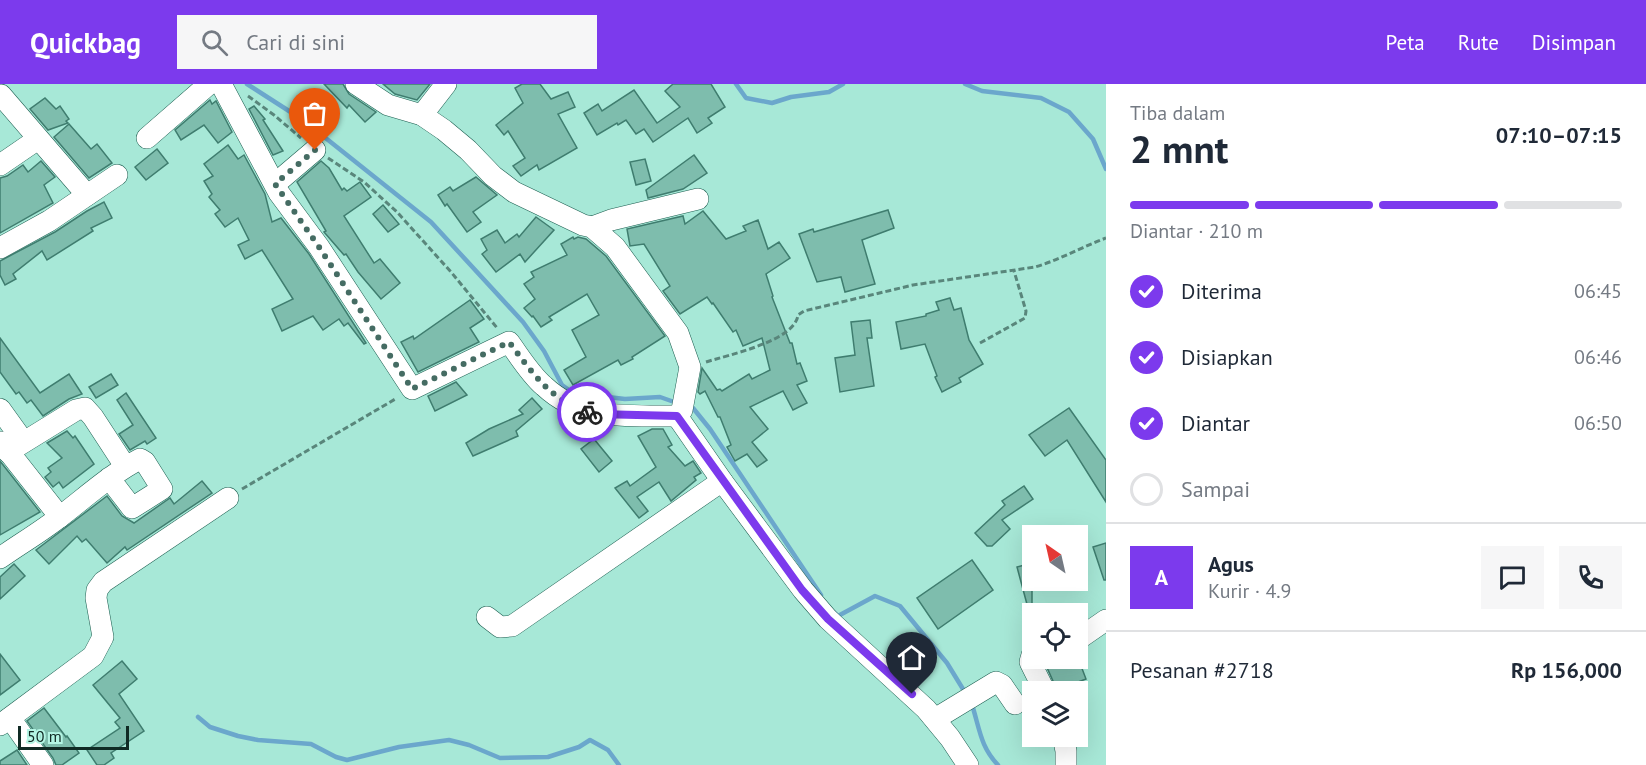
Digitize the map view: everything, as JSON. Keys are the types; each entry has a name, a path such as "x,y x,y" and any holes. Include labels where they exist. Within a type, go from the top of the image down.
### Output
{"street":[{"path":"147,138 208,84"},
{"path":"221,84 275,184 412,389 509,342 542,384 557,398 575,408 597,414 682,406"},
{"path":"356,84 388,105 422,115 468,150 493,176 514,192 583,225 592,227 621,254 678,333 690,367 682,406 722,481 816,605 912,694 935,719 968,765"},
{"path":"422,115 446,84"},
{"path":"5,92 38,139 87,195"},
{"path":"0,165 38,139"},
{"path":"275,184 315,150"},
{"path":"0,249 49,221 117,175"},
{"path":"592,227 611,219 698,199"},
{"path":"0,558 60,517 117,472 93,417 85,408 76,410 10,445"},
{"path":"0,409 10,445 60,517"},
{"path":"487,617 500,627 512,626 722,481"},
{"path":"43,765 5,722 93,656 100,647 103,637 96,598 103,582 228,498"},
{"path":"1088,632 1106,620"},
{"path":"935,719 996,682 1002,685 1015,704"},
{"path":"1065,747 1066,765"}],"path":[{"path":"248,96 315,150 364,182 397,212 509,342"},
{"path":"690,367 768,342 783,334 804,311 913,285 1014,271 1047,264 1106,238"},
{"path":"980,343 1025,318 1026,311 1014,271"},
{"path":"228,498 412,389"}],"building":[{"path":"324,84 343,84 349,94 376,112 365,122 349,105 347,108"},
{"path":"383,84 430,84 417,100 395,94"},
{"path":"522,84 540,84 551,99 568,92 575,107 558,114 577,148 539,170 537,165 521,176 513,166 525,158 508,131 504,135 496,125 523,103 515,88"},
{"path":"673,84 711,84 725,107 708,118 712,123 697,133 688,118 653,142 644,129 636,134 626,120 597,135 584,113 598,104 602,111 634,90 657,123 680,107 665,91"},
{"path":"45,98 56,109 60,106 69,119 66,121 68,123 48,130 30,109"},
{"path":"210,100 212,104 216,101 232,132 218,143 204,125 181,140 175,130"},
{"path":"254,106 265,119 263,120 283,151 273,155 249,109"},
{"path":"69,124 91,149 97,144 112,163 89,178 54,137"},
{"path":"228,145 238,159 244,155 265,194 272,222 281,218 309,254 366,343 364,344 348,323 344,326 339,319 323,330 313,316 282,331 272,309 293,299 262,250 245,259 238,245 249,240 238,218 225,227 215,214 220,210 209,197 212,194 204,181 213,176 204,164"},
{"path":"157,149 168,163 146,180 135,167"},
{"path":"694,155 707,173 683,189 648,198 646,190"},
{"path":"645,159 651,181 636,185 630,162"},
{"path":"41,161 55,177 44,185 53,203 0,233 0,178 23,165 28,172"},
{"path":"321,161 329,168 342,190 344,188 347,191 360,182 371,197 344,216 374,263 380,259 400,283 381,299 346,254 344,255 324,232 326,231 297,182"},
{"path":"476,177 497,195 473,212 481,222 467,232 438,195 450,187 453,191"},
{"path":"104,202 112,218 91,228 93,231 47,260 42,251 13,274 16,279 5,285 0,275 0,261 55,232"},
{"path":"383,205 399,224 388,232 373,214"},
{"path":"888,210 894,228 862,240 875,284 845,292 841,277 817,282 799,234 813,229 814,232"},
{"path":"703,211 726,239 746,231 743,226 758,220 768,249 779,242 790,258 766,274 772,297 790,343 792,343 797,364 800,363 807,381 797,385 807,403 793,410 783,391 750,407 768,429 752,442 767,460 757,467 747,454 735,461 727,447 731,445 720,417 705,391 700,394 698,392 702,368 717,390 722,391 749,374 752,379 770,370 762,338 743,346 736,330 733,332 707,297 680,314 663,291 670,286 644,244 630,246 627,229 683,216 685,224"},
{"path":"536,217 554,230 525,262 520,254 496,272 482,254 487,250 481,239 497,230 505,243 517,234 519,237"},
{"path":"573,237 574,239 578,237 586,239 606,256 665,336 632,357 633,359 621,365 618,360 573,385 564,370 586,357 572,330 599,315 587,294 549,317 552,320 541,327 524,308 535,299 524,284 534,277 531,272 567,255 561,244"},
{"path":"950,298 954,310 961,308 969,340 983,364 959,378 961,382 942,392 925,344 901,349 896,322 926,316 926,314 939,310 936,302"},
{"path":"470,300 484,319 470,328 479,342 418,372 401,342 413,336 414,339"},
{"path":"870,320 872,338 867,338 874,386 840,392 835,358 855,355 851,322"},
{"path":"0,338 40,393 69,374 82,394 69,399 43,416 31,400 27,403 19,392 16,394 0,372"},
{"path":"111,374 118,385 96,398 89,387"},
{"path":"456,382 467,395 435,411 428,396"},
{"path":"126,393 156,438 147,444 145,441 130,450 119,434 133,425 117,400"},
{"path":"532,398 542,409 516,431 518,436 473,456 466,443 489,429 523,414 519,410"},
{"path":"1069,408 1106,460 1106,502 1067,440 1045,456 1029,435"},
{"path":"652,429 663,429 672,445 668,447 685,466 693,461 701,473 694,477 696,480 671,501 659,482 637,497 648,511 639,518 615,488 627,481 630,486 656,467 638,436"},
{"path":"67,431 73,438 75,436 94,464 63,488 59,482 53,487 45,477 51,472 48,468 62,458 47,443"},
{"path":"594,439 612,461 599,472 581,449"},
{"path":"0,461 40,512 0,535"},
{"path":"202,481 212,493 127,550 125,547 107,563 86,539 82,542 77,536 49,564 36,550 107,496 122,516 134,523 170,498 174,504"},
{"path":"1024,486 1033,499 1002,520 1010,529 992,546 987,546 975,533 1005,505 1002,501"},
{"path":"1106,543 1106,580 1104,580 1093,547"},
{"path":"972,560 993,590 938,629 917,598"},
{"path":"14,564 25,576 0,599 0,577"},
{"path":"1022,566 1022,586 1017,567"},
{"path":"1023,591 1032,591 1032,603 1027,603"},
{"path":"0,654 20,680 0,695"},
{"path":"122,661 137,679 119,694 144,731 111,753 114,758 104,765 97,765 87,750 120,728 115,722 120,718 93,685"},
{"path":"1048,669 1082,669 1086,679 1081,681 1053,681"},
{"path":"44,708 79,753 62,765 56,765 27,721"},
{"path":"17,750 27,765 0,765 0,761"}],"waterway":[{"path":"247,84 303,120 431,222 523,322 544,351 562,385 573,393 625,399 660,397 677,403"},
{"path":"736,84 746,98 772,103 791,97 829,92 843,84"},
{"path":"965,84 982,91 1041,98 1069,112 1093,139 1106,169"},
{"path":"688,407 693,408 710,429 821,595"},
{"path":"835,613 838,616 875,596 900,606 947,663 966,694"},
{"path":"973,708 984,745 998,765"},
{"path":"198,717 210,727 238,736 311,744 347,760 399,747 449,740 469,745 500,758 548,757 579,747 590,740 608,750 619,765"}],"way so far":[{"path":"315,150 275,184 412,389 509,342 542,384 557,398 587,412"}],"route":[{"path":"587,412 677,416 802,590 828,619 912,694"}]}
